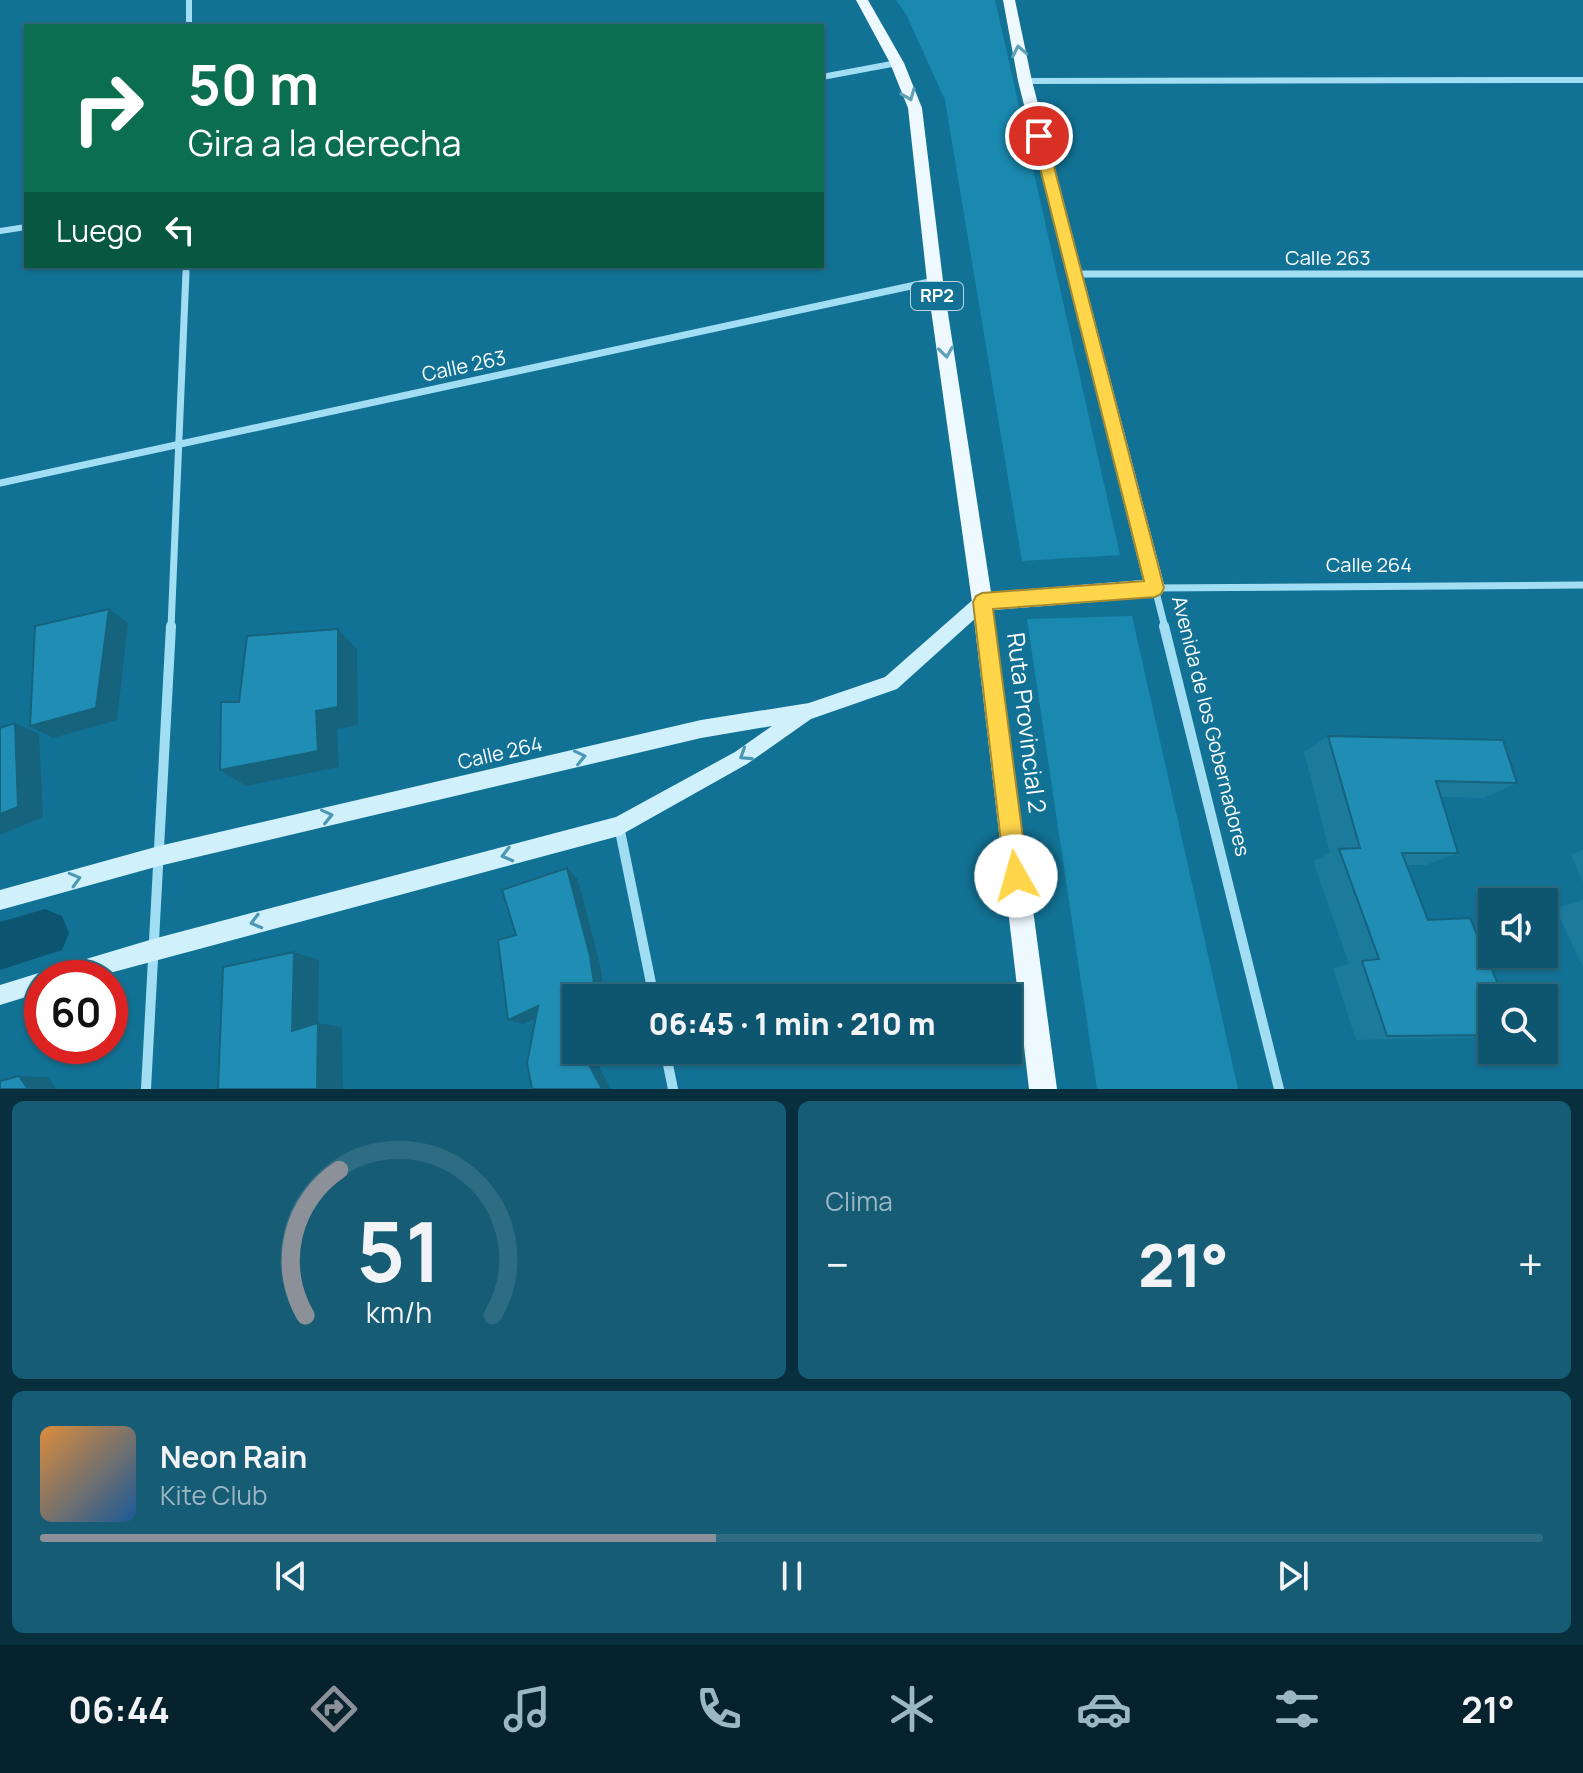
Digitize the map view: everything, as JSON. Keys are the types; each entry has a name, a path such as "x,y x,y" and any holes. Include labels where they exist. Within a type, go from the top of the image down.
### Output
{"main road":[{"name":"RP2","path":"862,0 897,63 915,108 935,281 982,602"},
{"name":"Avenida de los Gobernadores","path":"1009,0 1025,81 1155,588"},
{"path":"982,602 1155,588"},
{"name":"Calle 264","path":"0,900 159,856 701,729 809,711 891,683 982,602"},
{"name":"Ruta Provincial 2","path":"982,602 1043,1089"},
{"path":"116,960 619,826 741,758 809,711"},
{"path":"0,995 24,988"}],"street":[{"path":"189,0 189,24"},
{"path":"824,77 897,63"},
{"path":"1025,81 1583,80"},
{"path":"0,231 24,227"},
{"path":"146,1089 181,444 186,268"},
{"name":"Calle 263","path":"1074,274 1583,274"},
{"name":"Calle 263","path":"0,483 935,281"},
{"name":"Calle 264","path":"1155,588 1583,585"},
{"name":"Avenida de los Gobernadores","path":"1155,588 1279,1089"},
{"path":"619,826 651,984"},
{"path":"668,1064 673,1089"}],"shaded area":[{"path":"896,0 995,0 1120,555 1022,561 945,100 907,16"},
{"path":"1132,616 1238,1089 1097,1089 1027,619"}],"building":[{"path":"109,609 96,708 30,726 35,626"},
{"path":"338,629 338,707 316,711 318,751 220,770 221,702 239,702 247,636"},
{"path":"15,723 18,807 0,814 0,728"},
{"path":"1328,736 1503,740 1517,783 1436,781 1458,853 1402,853 1428,920 1470,918 1478,937 1478,968 1491,968 1498,984 1478,984 1478,1035 1387,1036 1362,961 1379,959 1339,849 1360,848"},
{"path":"567,868 590,956 594,984 562,984 562,1064 589,1064 602,1089 532,1089 527,1063 538,1006 508,1020 498,940 516,935 502,890"},
{"path":"294,952 292,1031 318,1023 317,1089 218,1089 223,967"},
{"path":"19,1076 28,1089 0,1089 0,1081"}],"waterway":[{"path":"0,946 45,933"}],"route":[{"path":"1016,876 982,602 1155,588 1039,136"}]}
